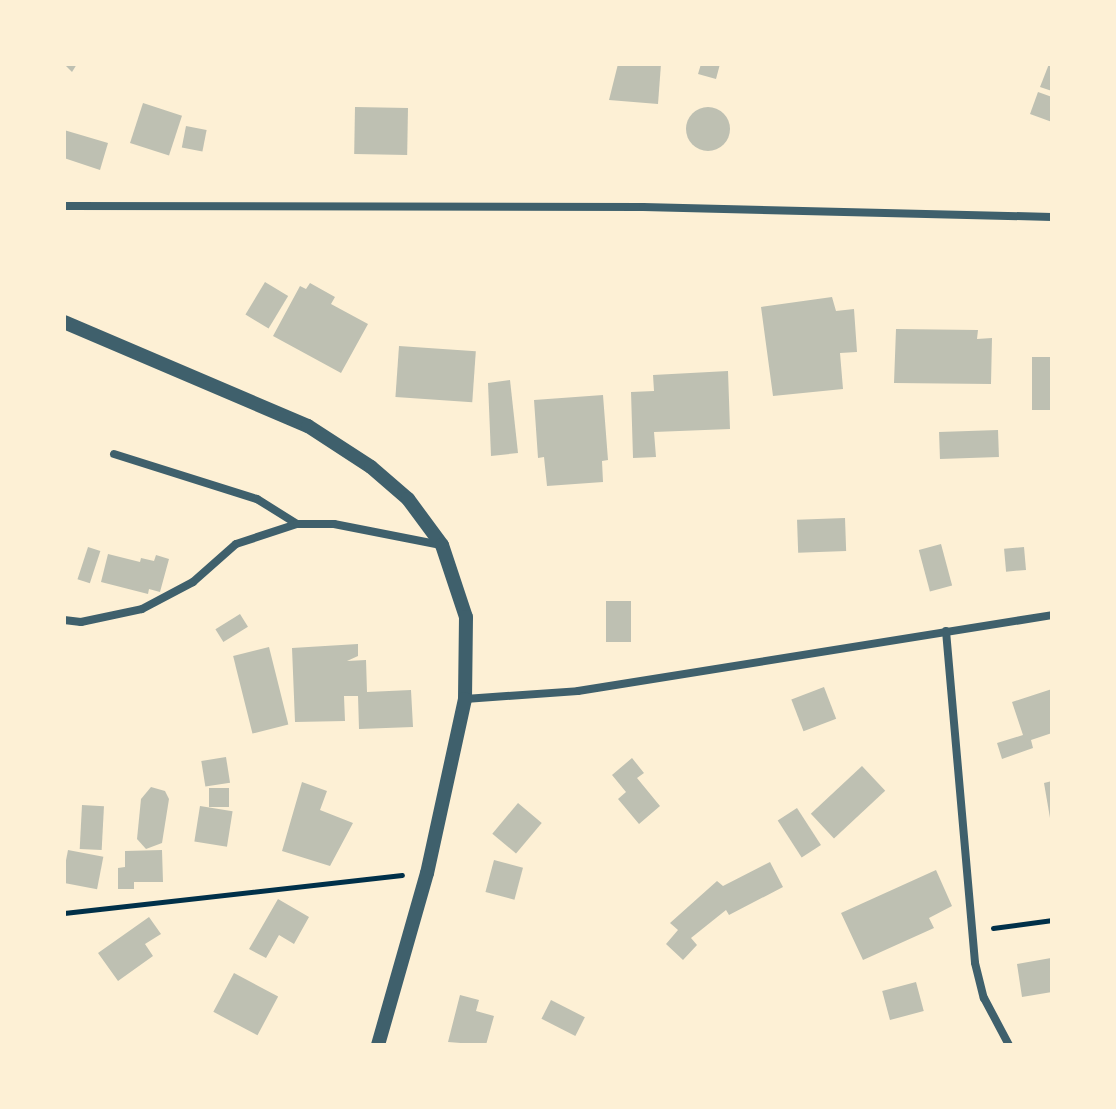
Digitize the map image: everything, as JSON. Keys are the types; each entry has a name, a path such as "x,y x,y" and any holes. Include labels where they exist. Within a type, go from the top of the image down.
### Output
{"street":[{"path":"64,206 643,207 1052,217"},
{"path":"64,322 308,426 371,467 408,499 442,545 466,617 465,699 427,873 378,1045"},
{"path":"114,454 257,499 297,524"},
{"path":"64,620 81,622 142,609 193,582 236,544 297,524 334,524 442,545"},
{"path":"465,699 578,691 1052,615"},
{"path":"946,631 972,931 984,998 1009,1045"}],"path":[{"path":"64,913 354,877 427,873"},
{"path":"972,931 1052,920"}],"building":[{"path":"64,64 77,64 72,72"},
{"path":"618,64 661,64 658,104 609,100"},
{"path":"701,64 720,64 716,79 698,74"},
{"path":"1049,64 1052,64 1052,91 1040,87"},
{"path":"1038,92 1052,97 1052,122 1030,114"},
{"path":"143,103 182,116 169,156 130,143"},
{"path":"355,107 408,108 407,155 354,154"},
{"path":"708,107 724,113 730,129 724,145 708,151 692,145 686,129 692,113"},
{"path":"186,126 207,130 202,152 182,148"},
{"path":"64,130 108,143 100,170 64,158"},
{"path":"265,282 288,296 269,328 245,315"},
{"path":"310,283 335,297 331,304 368,324 341,373 273,336 300,286 306,289"},
{"path":"832,297 836,311 854,309 857,352 840,353 843,389 773,396 761,307"},
{"path":"896,329 978,330 977,339 992,338 991,384 894,383"},
{"path":"399,346 476,351 472,402 395,397"},
{"path":"1032,357 1052,357 1052,410 1032,410"},
{"path":"728,371 730,429 654,432 656,457 633,458 631,392 654,391 653,375"},
{"path":"510,380 518,453 491,456 488,383"},
{"path":"603,395 608,460 602,461 603,482 547,486 544,457 538,458 534,400"},
{"path":"998,430 999,457 940,459 939,432"},
{"path":"845,518 846,551 798,553 797,520"},
{"path":"941,544 952,586 930,591 919,550"},
{"path":"88,547 100,551 90,583 77,579"},
{"path":"1024,547 1026,570 1006,572 1004,549"},
{"path":"108,554 140,562 141,558 154,561 156,555 169,559 160,592 149,589 148,594 101,582"},
{"path":"606,601 631,601 631,642 606,642"},
{"path":"240,614 248,627 223,642 215,629"},
{"path":"358,644 358,656 347,661 366,660 367,692 411,690 413,727 359,729 358,696 344,696 345,721 295,722 292,648"},
{"path":"269,647 288,725 252,734 233,656"},
{"path":"824,687 836,719 804,731 791,700"},
{"path":"1052,689 1052,733 1031,740 1033,748 1002,759 997,743 1023,735 1012,702"},
{"path":"226,757 230,783 205,787 201,761"},
{"path":"632,758 644,773 637,778 660,806 639,824 618,799 626,792 612,775"},
{"path":"862,766 885,791 834,839 811,814"},
{"path":"1052,781 1052,818 1050,818 1044,783"},
{"path":"302,782 327,791 320,810 353,823 330,866 282,851"},
{"path":"151,787 165,791 169,799 162,843 146,849 137,839 141,799"},
{"path":"209,788 229,788 229,807 209,807"},
{"path":"518,803 542,823 516,854 492,834"},
{"path":"82,805 104,806 102,850 80,849"},
{"path":"200,806 233,811 227,847 194,842"},
{"path":"797,808 821,845 802,857 778,821"},
{"path":"68,850 103,857 97,889 64,883"},
{"path":"162,850 163,882 134,882 134,889 118,889 118,868 125,867 125,851"},
{"path":"494,860 523,868 514,900 485,892"},
{"path":"770,862 783,887 729,915 726,910 691,938 697,945 683,960 666,944 678,930 670,923 717,881 723,886"},
{"path":"936,870 952,906 929,918 934,928 863,960 841,913"},
{"path":"278,899 309,917 294,944 279,935 266,958 249,949"},
{"path":"149,917 161,934 145,944 153,956 118,981 98,953"},
{"path":"1051,958 1052,992 1022,997 1017,964"},
{"path":"234,973 278,996 257,1035 213,1012"},
{"path":"916,982 924,1011 890,1020 882,991"},
{"path":"460,995 479,1000 476,1011 494,1016 486,1045 448,1042"},
{"path":"551,1000 585,1017 575,1036 541,1019"}]}
